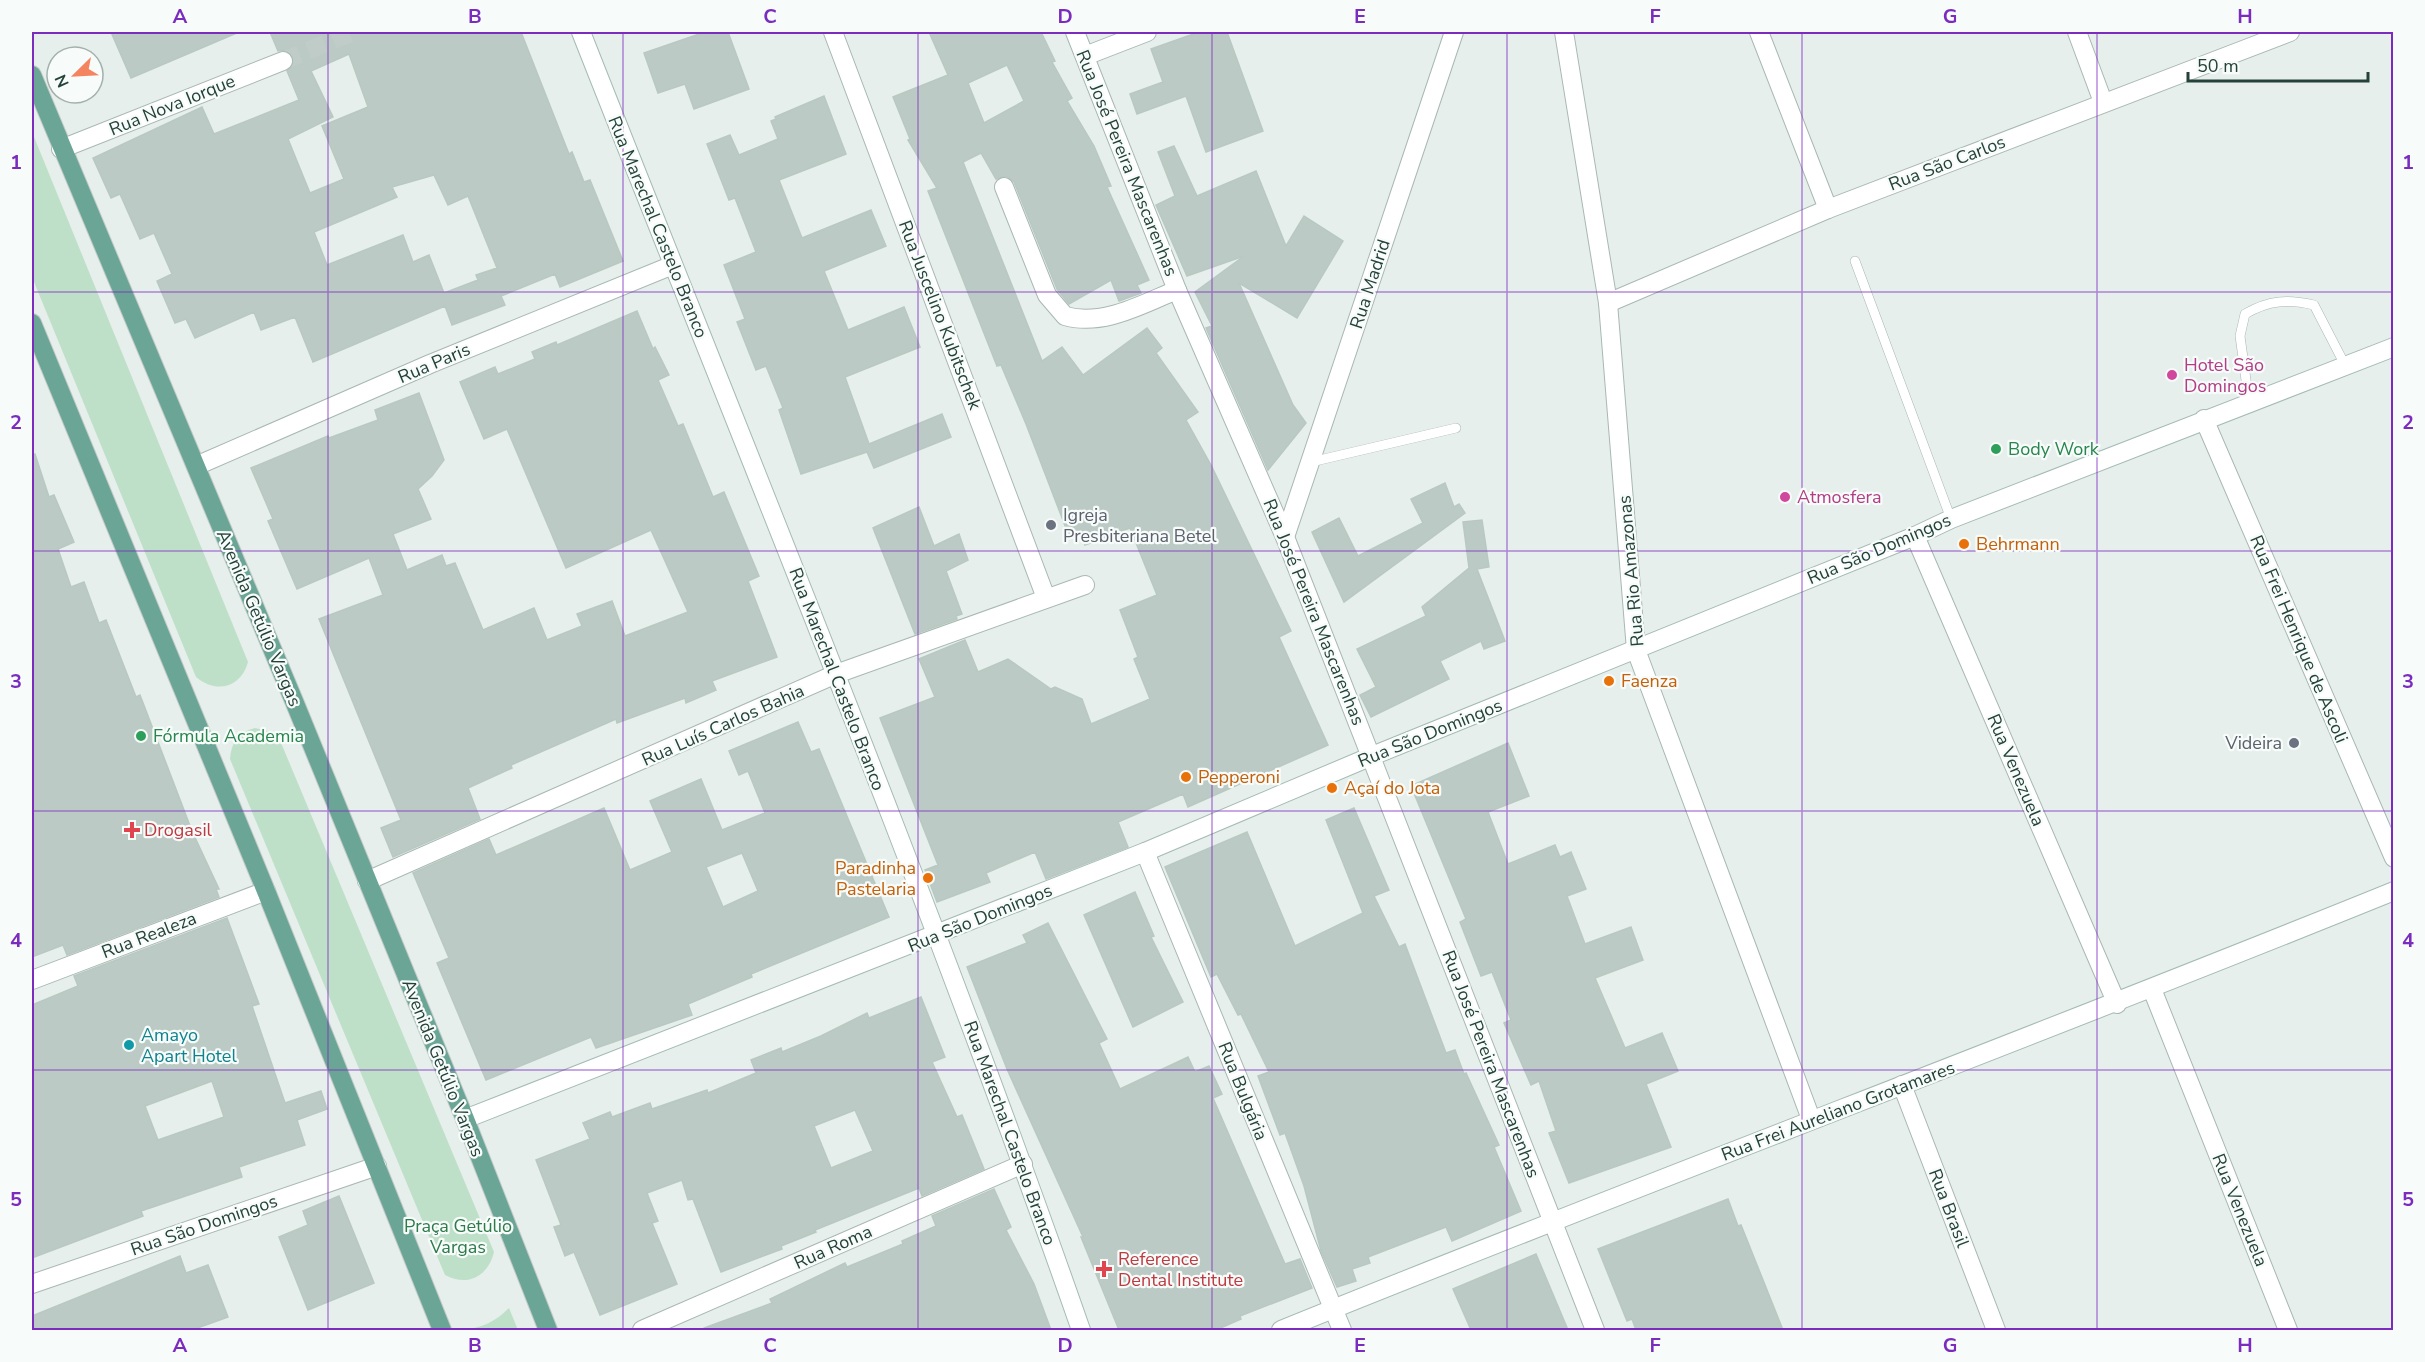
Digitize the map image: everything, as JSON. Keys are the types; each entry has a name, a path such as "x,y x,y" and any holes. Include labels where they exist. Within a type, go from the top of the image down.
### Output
{"main road":[{"name":"Avenida Getúlio Vargas","path":"32,75 465,1119 548,1330"},
{"path":"32,323 266,891 442,1330"}],"street":[{"name":"Rua Marechal Castelo Branco","path":"581,32 836,674 937,936 1023,1164 1081,1330"},
{"name":"Rua Juscelino Kubitschek","path":"833,32 1046,598"},
{"name":"Rua José Pereira Mascarenhas","path":"1075,32 1177,290 1285,537 1595,1330"},
{"path":"1085,57 1147,32"},
{"name":"Rua Madrid","path":"1285,537 1454,32"},
{"name":"Rua Rio Amazonas","path":"1564,32 1608,303 1636,650 1811,1119"},
{"path":"1759,32 1828,209"},
{"path":"2077,32 2103,102"},
{"name":"Rua São Carlos","path":"1608,303 1828,209 2290,32"},
{"name":"Rua Nova Iorque","path":"61,149 283,61"},
{"path":"1004,187 1047,295 1065,316 1092,320 1107,317 1177,290"},
{"name":"Rua Paris","path":"196,466 430,364 673,265"},
{"name":"Rua São Domingos","path":"465,1119 937,936 1145,852 1372,756 1915,536 1951,519 2394,347"},
{"name":"Rua Frei Henrique de Ascoli","path":"2204,419 2394,858"},
{"name":"Rua Venezuela","path":"1915,536 2116,1004"},
{"name":"Rua Luís Carlos Bahia","path":"367,881 836,674 1085,585"},
{"name":"Rua Bulgária","path":"1145,852 1342,1330"},
{"name":"Rua Realeza","path":"32,980 266,891"},
{"name":"Rua Frei Aureliano Grotamares","path":"1281,1330 1811,1119 2116,1004 2394,891"},
{"name":"Rua Venezuela","path":"2152,989 2288,1330"},
{"name":"Rua Brasil","path":"1902,1085 1996,1330"},
{"name":"Rua Roma","path":"642,1330 1023,1164"},
{"name":"Rua São Domingos","path":"32,1284 376,1166"}],"lane":[{"path":"1855,261 1951,519"},
{"path":"2248,402 2240,336 2245,314 2258,306 2291,300 2314,305 2345,365"},
{"path":"1311,462 1456,428"}],"green space":[{"path":"32,132 248,662 240,678 227,686 212,685 196,677 32,277"},
{"name":"Praça Getúlio Vargas","path":"255,728 272,732 279,738 494,1252 487,1268 469,1280 445,1275 230,759 234,743 240,735"},
{"name":"Praça Getúlio Vargas","path":"509,1308 518,1330 464,1330 488,1323"}],"building":[{"path":"111,32 239,32 131,78"},
{"path":"270,32 521,32 569,154 572,152 584,182 590,180 623,261 560,287 555,274 501,296 505,305 452,325 445,306 313,362 295,317 261,330 254,312 195,338 186,319 175,323 157,281 172,274 154,233 140,239 120,194 111,198 93,158 202,107 214,134 299,100 287,71 294,63 293,56 285,50 278,51","holes":["349,54 368,107 322,126 344,179 310,193 288,139 333,117 311,71","434,175 448,205 468,196 497,268 476,275 478,280 444,293 429,255 413,262 403,235 327,265 314,232 397,197 392,187"]},
{"path":"705,32 728,32 749,89 694,109 685,84 658,93 644,53"},
{"path":"929,32 1041,32 1055,61 1052,62 1072,98 1067,101 1094,146 1111,186 1107,187 1149,280 1137,285 1141,293 1119,301 1111,280 1069,304 1057,289 1014,182 1006,176 996,179 981,153 963,162 1042,361 1062,347 1083,375 1147,328 1162,348 1156,353 1198,412 1186,420 1211,465 1291,631 1279,637 1328,745 1188,807 1183,794 1118,822 1128,847 1046,879 1035,852 986,873 990,882 937,902 925,870 938,865 880,718 935,697 919,659 965,640 978,672 1008,659 1051,689 1055,687 1082,699 1091,724 1150,699 1134,659 1138,657 1120,610 1157,595 1130,528 1085,545 1080,532 1069,536 1026,424 1001,365 997,366 928,191 937,188 908,140 910,139 893,97 948,75","holes":["1007,65 1024,101 984,123 968,83"]},
{"path":"1199,32 1227,32 1263,131 1206,152 1186,96 1137,114 1130,94 1163,82 1151,49"},
{"path":"824,96 846,154 779,180 802,238 871,210 886,246 824,271 848,330 904,307 920,347 845,377 869,444 942,414 951,437 874,468 867,452 801,474 779,410 783,408 766,366 756,370 737,322 745,319 724,265 756,252 735,198 729,200 707,144 730,135 739,155 778,139 771,121 776,119 775,117"},
{"path":"1174,146 1197,196 1256,171 1286,246 1304,216 1343,241 1297,318 1239,283 1293,405 1306,423 1268,470 1206,328 1212,326 1195,292 1244,256 1187,276 1156,205 1175,196 1158,152"},
{"path":"637,311 653,349 655,347 669,375 658,380 678,426 683,424 713,497 724,492 759,576 748,581 777,657 712,681 716,690 686,703 685,698 617,723 616,719 511,765 512,768 468,788 480,819 393,857 381,828 401,820 319,619 383,595 369,558 297,589 268,521 273,519 251,468 328,436 329,438 378,420 375,410 419,393 444,460 418,489 431,519 393,534 407,570 442,555 446,566 455,563 483,630 534,608 547,640 582,626 577,614 612,601 625,636 688,612 651,530 566,568 507,429 484,439 460,382 495,367 498,374 535,359 532,352 556,342 557,345"},
{"path":"32,454 35,454 49,497 54,495 74,542 58,549 71,587 84,582 99,623 106,620 136,697 140,695 192,831 219,889 216,889 219,897 67,955 63,945 32,957"},
{"path":"1445,483 1454,507 1459,504 1465,513 1344,602 1312,532 1339,518 1358,556 1423,523 1411,499"},
{"path":"919,507 934,546 959,534 968,560 946,571 962,614 956,616 957,619 915,634 873,528"},
{"path":"1482,520 1489,567 1477,569 1505,641 1484,649 1481,641 1440,661 1449,679 1371,717 1360,695 1376,687 1357,649 1426,616 1422,607 1469,568 1463,522"},
{"path":"798,722 811,752 819,749 889,917 751,974 752,977 688,1004 692,1015 596,1048 591,1037 486,1080 437,963 449,958 413,873 489,839 496,855 604,808 630,870 672,852 650,801 701,779 722,830 765,813 748,771 739,775 729,751","holes":["742,853 758,891 723,907 706,867"]},
{"path":"1508,743 1529,796 1488,812 1508,864 1555,845 1560,857 1571,852 1586,889 1567,896 1585,944 1631,927 1643,960 1595,978 1625,1048 1662,1033 1678,1071 1646,1084 1671,1147 1569,1183 1549,1133 1556,1131 1539,1081 1531,1085 1504,1023 1511,1020 1492,972 1481,976 1460,922 1466,919 1411,786"},
{"path":"1354,808 1389,890 1374,896 1399,947 1405,944 1446,1053 1455,1050 1464,1074 1466,1073 1499,1145 1494,1147 1521,1211 1452,1241 1446,1227 1368,1257 1370,1263 1352,1269 1356,1281 1337,1287 1321,1251 1304,1186 1285,1133 1280,1135 1258,1076 1269,1072 1241,1014 1238,1015 1217,974 1211,977 1165,867 1247,832 1295,946 1363,913 1326,820"},
{"path":"1135,892 1154,936 1151,937 1183,1002 1133,1027 1084,915"},
{"path":"227,918 259,1004 252,1006 285,1103 321,1091 327,1109 297,1120 305,1145 239,1167 242,1177 141,1211 143,1216 32,1258 32,1005 78,986 74,976","holes":["212,1081 224,1117 158,1140 145,1106"]},
{"path":"1048,923 1107,1039 1099,1043 1120,1089 1188,1057 1195,1072 1209,1066 1222,1094 1213,1098 1285,1264 1300,1259 1312,1288 1240,1316 1241,1319 1216,1330 1119,1330 1081,1237 1083,1237 1007,1069 967,967 1027,943 1023,935"},
{"path":"921,997 945,1057 932,1062 957,1117 962,1115 984,1169 922,1196 919,1188 815,1230 816,1232 781,1246 782,1249 721,1272 693,1199 688,1200 682,1180 647,1193 658,1221 652,1223 677,1284 600,1315 574,1252 565,1256 554,1227 561,1225 536,1160 590,1139 583,1123 610,1112 612,1117 650,1103 652,1109 707,1090 708,1093 756,1073 751,1060 781,1048 782,1052 867,1013 869,1018","holes":["855,1110 873,1151 831,1168 814,1126"]},
{"path":"994,1189 1011,1227 1006,1230 1034,1284 1051,1330 704,1330 704,1328 772,1303 770,1299 845,1263 847,1267 903,1244 902,1241 936,1226 932,1216"},
{"path":"339,1196 374,1283 308,1310 279,1237 308,1225 303,1211"},
{"path":"1728,1199 1738,1226 1741,1225 1783,1330 1636,1330 1632,1319 1627,1321 1598,1249"},
{"path":"1536,1254 1568,1330 1471,1330 1453,1289"},
{"path":"180,1256 186,1273 208,1265 228,1317 192,1330 32,1330 32,1316"}],"tunnel":[{"path":"283,61 353,32"}],"place":[{"name":"Hotel São Domingos","path":"2172,375"},
{"name":"Body Work","path":"1996,449"},
{"name":"Atmosfera","path":"1785,497"},
{"name":"Igreja Presbiteriana Betel","path":"1051,525"},
{"name":"Behrmann","path":"1964,544"},
{"name":"Faenza","path":"1609,681"},
{"name":"Fórmula Academia","path":"141,736"},
{"name":"Videira","path":"2294,743"},
{"name":"Pepperoni","path":"1186,777"},
{"name":"Açaí do Jota","path":"1332,788"},
{"name":"Drogasil","path":"132,830"},
{"name":"Paradinha Pastelaria","path":"928,878"},
{"name":"Amayo Apart Hotel","path":"129,1045"},
{"name":"Reference Dental Institute","path":"1104,1269"}]}
